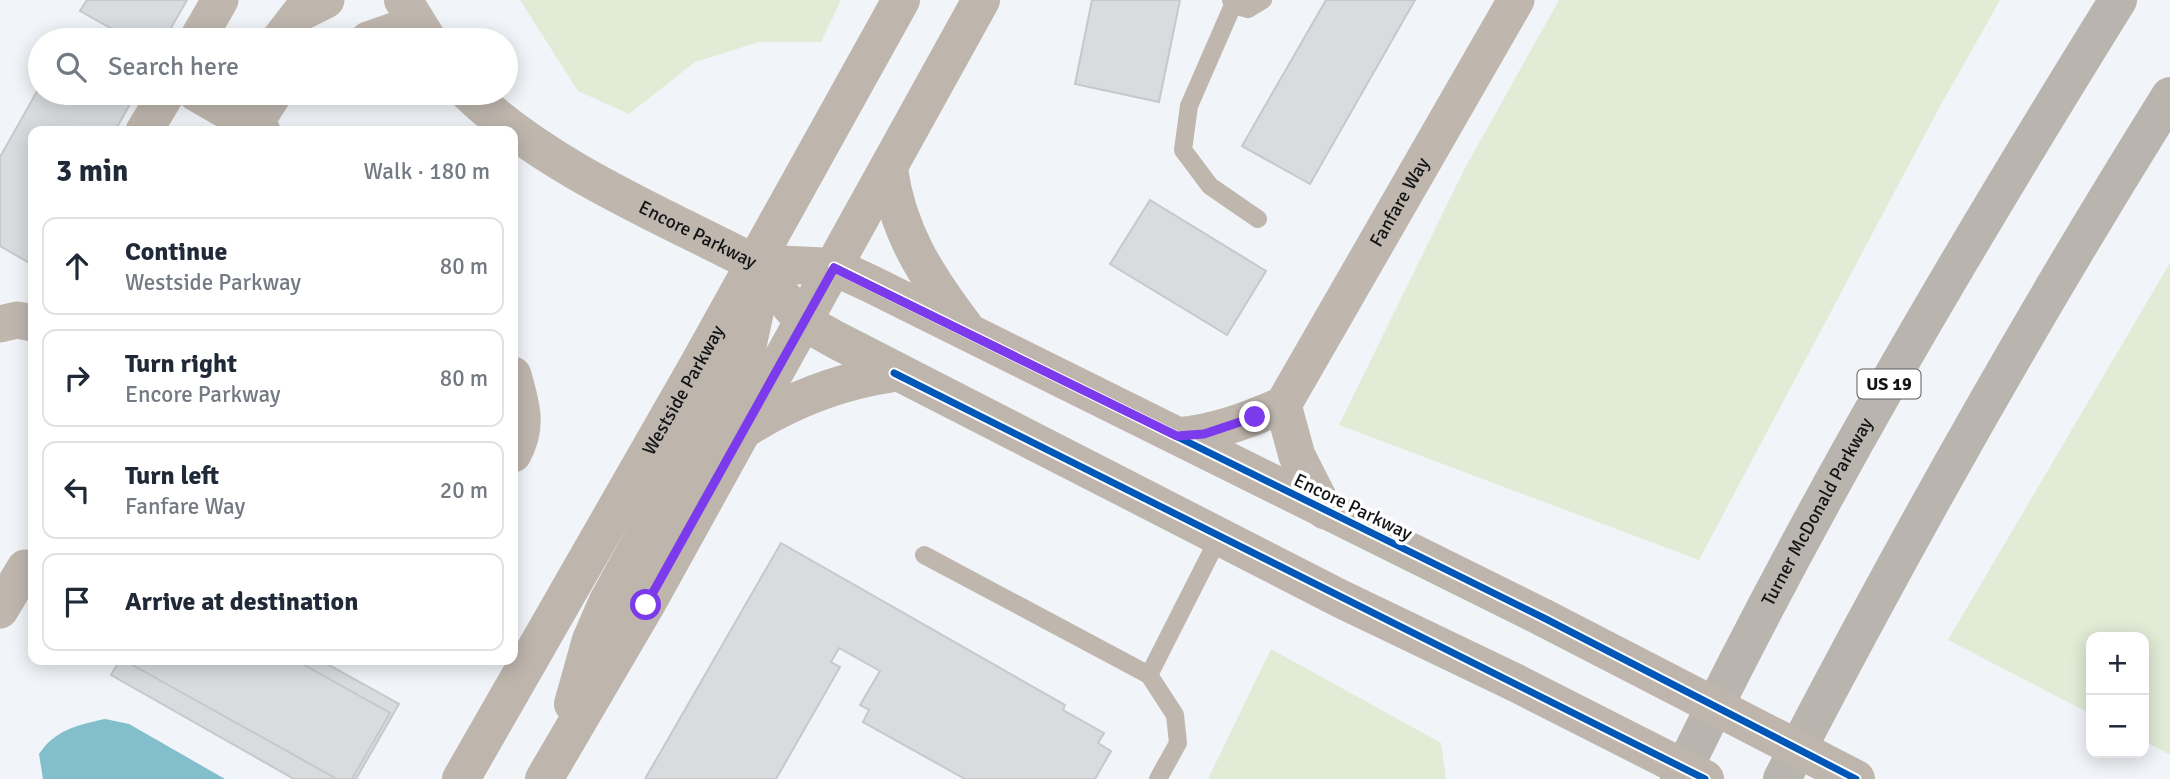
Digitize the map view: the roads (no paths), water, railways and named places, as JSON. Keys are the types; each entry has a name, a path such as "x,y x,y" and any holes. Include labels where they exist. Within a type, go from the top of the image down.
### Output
{"highway":[{"name":"Turner McDonald Parkway","path":"1679,779 1766,607 1887,387 2030,142 2118,0"},
{"path":"1783,779 1931,498 2025,334 2170,96"}],"main road":[{"name":"Westside Parkway","path":"461,779 901,0"},
{"path":"554,764 804,322 981,0"},
{"path":"889,169 892,191 912,250 928,277 967,330"},
{"path":"554,764 579,678 607,603 747,348 757,302 754,263 834,268"},
{"name":"Encore Parkway","path":"754,263 804,322 894,373 1705,779"},
{"name":"Encore Parkway","path":"834,268 967,330 1544,618 1856,779"},
{"path":"743,430 804,396 863,377 894,373"}],"street":[{"path":"204,28 220,0"},
{"path":"288,28 300,13 326,0"},
{"name":"Fanfare Way","path":"1283,405 1516,0"},
{"path":"398,28 416,21"},
{"path":"147,126 160,105"},
{"path":"216,105 250,126"},
{"path":"257,126 268,105"},
{"name":"Encore Parkway","path":"481,105 504,126"},
{"name":"Encore Parkway","path":"518,135 545,153 754,263"},
{"path":"0,324 17,320 28,322"},
{"path":"518,393 524,415 523,435 518,444"},
{"path":"1177,436 1204,434 1283,405 1297,456 1325,511"},
{"path":"0,610 19,564"}],"lane":[{"path":"1258,219 1210,186 1183,150 1189,106 1232,3 1248,9 1263,0"},
{"path":"1150,675 1219,537"},
{"path":"924,555 1150,675 1175,715 1178,743 1158,779"}],"water":[{"path":"105,719 129,724 225,779 43,779 39,754 52,739 68,730"}]}
